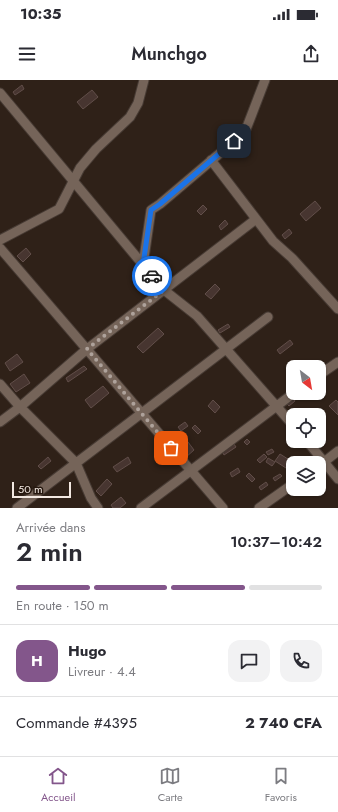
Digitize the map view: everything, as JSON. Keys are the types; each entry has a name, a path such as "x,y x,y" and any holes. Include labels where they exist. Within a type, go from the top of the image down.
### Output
{"street":[{"path":"0,240 59,209 80,168 96,149 130,117 138,102 144,80"},
{"path":"143,265 151,210 245,132 265,80"},
{"path":"0,93 164,290 197,316 286,416"},
{"path":"211,160 273,241 292,258 338,309"},
{"path":"0,422 20,407 87,349 256,219"},
{"path":"0,248 223,508"},
{"path":"17,508 268,317"},
{"path":"326,370 338,362"},
{"path":"0,384 20,407 76,463 91,498 98,508"},
{"path":"141,508 286,399"},
{"path":"326,461 338,451"},
{"path":"326,468 338,479"},
{"path":"259,508 286,489"}],"building":[{"path":"22,85 24,89 15,95 13,92"},
{"path":"92,90 98,97 83,109 77,102"},
{"path":"315,201 321,208 306,221 300,214"},
{"path":"203,205 207,209 201,215 197,211"},
{"path":"225,220 228,224 221,230 219,226"},
{"path":"289,229 292,233 285,239 282,235"},
{"path":"26,248 31,254 23,262 17,256"},
{"path":"215,284 220,289 211,299 205,294"},
{"path":"228,324 230,327 220,333 218,330"},
{"path":"158,328 164,334 143,353 137,347"},
{"path":"290,340 293,344 280,354 277,350"},
{"path":"17,354 23,362 10,371 5,363"},
{"path":"84,366 87,369 68,382 66,378"},
{"path":"24,374 30,383 16,392 10,384"},
{"path":"103,386 109,393 91,408 85,400"},
{"path":"213,400 220,407 215,413 208,406"},
{"path":"290,400 295,401 289,406 286,403"},
{"path":"336,400 338,402 338,415 329,406"},
{"path":"185,422 188,426 181,431 178,427"},
{"path":"195,425 201,431 198,434 192,428"},
{"path":"185,438 194,450 185,458 176,446"},
{"path":"247,439 250,442 247,445 244,442"},
{"path":"234,444 236,447 224,455 222,451"},
{"path":"272,449 274,452 268,455 266,452"},
{"path":"264,454 267,457 260,463 257,460"},
{"path":"280,454 286,458 286,468 275,461"},
{"path":"48,457 51,461 41,469 38,466"},
{"path":"128,457 131,463 117,472 113,467"},
{"path":"268,458 275,462 272,466 266,462"},
{"path":"238,468 240,472 232,477 230,473"},
{"path":"249,473 255,479 252,482 246,476"},
{"path":"280,474 282,476 275,481 273,478"},
{"path":"107,479 112,484 101,496 96,491"},
{"path":"266,482 268,485 261,490 259,487"},
{"path":"121,497 126,503 120,508 113,508 111,505"}],"way so far":[{"path":"152,276 164,290 87,349 171,448"}],"route":[{"path":"152,276 143,265 151,210 234,141"}]}
